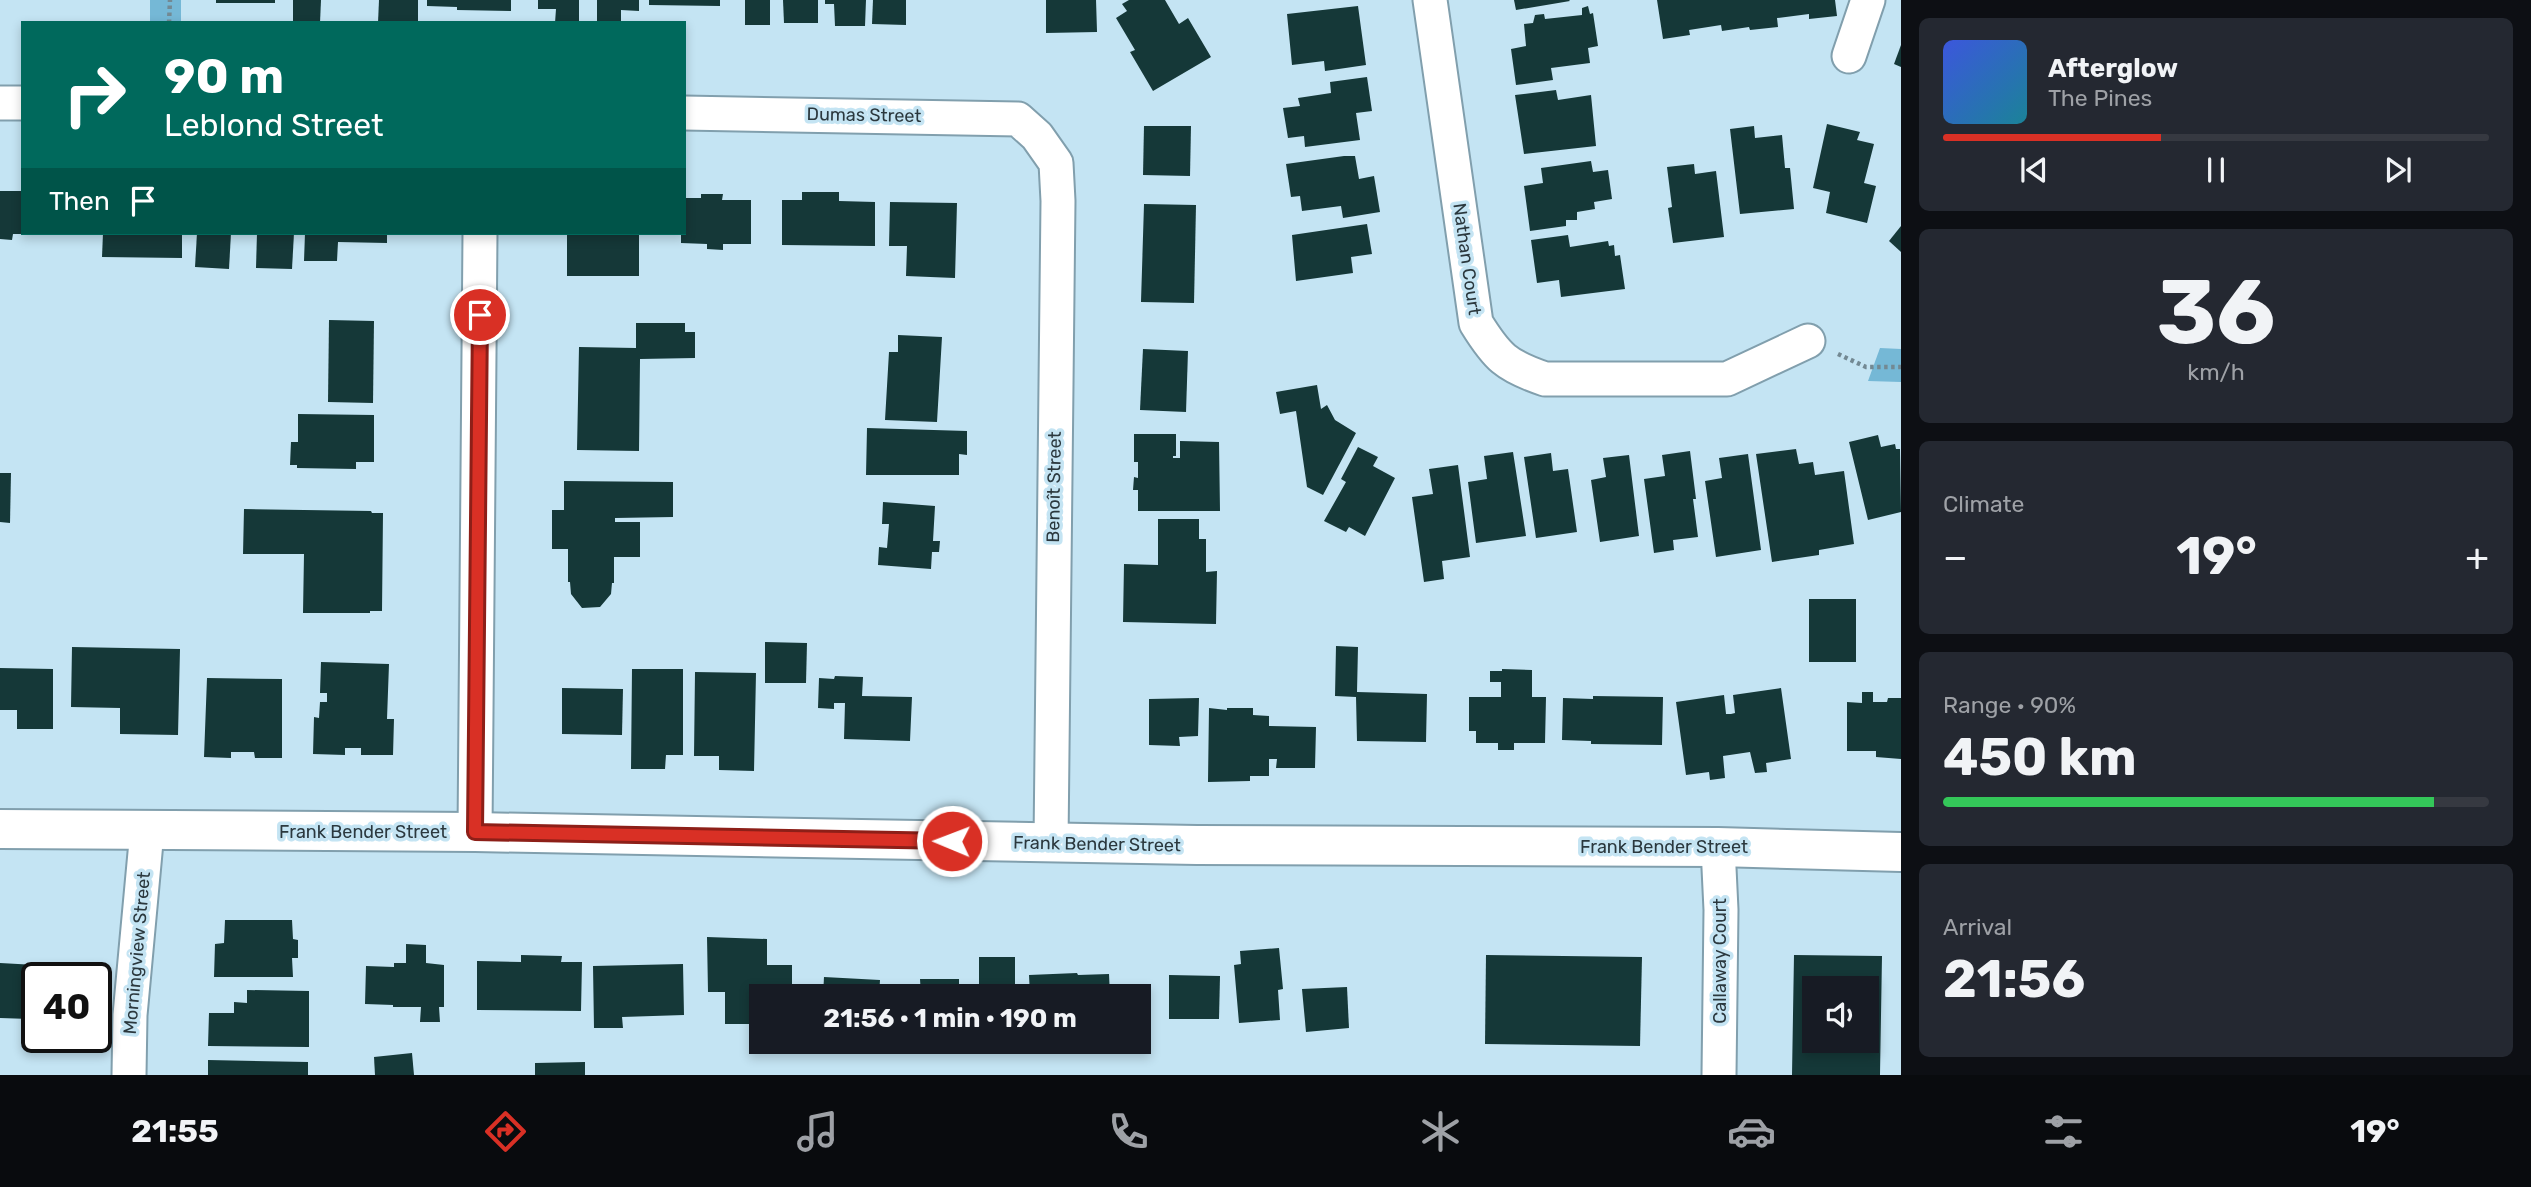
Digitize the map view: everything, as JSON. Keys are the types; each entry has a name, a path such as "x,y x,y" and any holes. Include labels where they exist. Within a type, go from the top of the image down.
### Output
{"street":[{"name":"Nathan Court","path":"1430,0 1476,323 1492,351 1518,370 1545,379 1727,379 1808,341"},
{"path":"1849,56 1868,0"},
{"path":"0,103 21,103"},
{"name":"Dumas Street","path":"686,113 1018,119 1037,136"},
{"name":"Benoît Street","path":"1037,136 1056,163 1059,201 1051,844"},
{"path":"475,832 480,235"},
{"name":"Frank Bender Street","path":"0,829 475,832 1051,844 1718,847 1901,852"},
{"name":"Morningview Street","path":"129,1075 130,1015 147,831"},
{"name":"Callaway Court","path":"1718,847 1721,910 1719,1075"}],"path":[{"path":"169,21 170,0"},
{"path":"1808,341 1867,367 1901,368"}],"shaded area":[{"path":"150,0 181,0 181,21 150,21"},
{"path":"1880,348 1901,349 1901,382 1868,381"}],"building":[{"path":"216,0 275,0 275,3 216,3"},
{"path":"293,0 321,0 320,21 293,21"},
{"path":"379,0 418,0 418,21 378,21"},
{"path":"427,0 511,0 511,11 457,10 457,7 427,6"},
{"path":"538,0 579,0 579,21 555,21 556,9 538,9"},
{"path":"597,0 639,0 639,11 621,10 621,21 597,21"},
{"path":"649,0 720,0 720,6 649,5"},
{"path":"745,0 770,0 770,25 745,25"},
{"path":"783,0 818,0 818,23 784,23"},
{"path":"825,0 866,0 865,26 835,26 834,4 825,4"},
{"path":"873,0 906,0 906,25 872,24"},
{"path":"1046,0 1096,0 1097,32 1046,33"},
{"path":"1129,0 1165,0 1179,24 1188,18 1211,57 1153,91 1130,52 1135,50 1116,18 1127,11 1122,4"},
{"path":"1514,0 1569,0 1570,1 1516,10"},
{"path":"1657,0 1835,0 1837,16 1809,19 1809,14 1777,18 1778,27 1750,30 1749,27 1722,31 1721,25 1689,30 1690,35 1663,39"},
{"path":"1358,6 1366,65 1325,71 1324,61 1292,65 1287,14"},
{"path":"1588,6 1590,14 1593,13 1598,46 1588,48 1590,63 1551,68 1553,80 1516,85 1511,49 1526,46 1524,24 1533,23 1535,15 1544,14 1545,19 1582,15 1582,8"},
{"path":"1901,45 1901,67 1894,64"},
{"path":"1367,77 1372,111 1356,113 1360,140 1305,147 1304,136 1288,138 1283,108 1300,106 1298,98 1331,93 1330,82"},
{"path":"1556,90 1558,100 1591,95 1596,146 1524,154 1515,95"},
{"path":"1827,124 1860,132 1857,140 1874,144 1864,183 1876,186 1867,223 1826,213 1830,192 1813,188"},
{"path":"1144,126 1191,126 1190,176 1143,175"},
{"path":"1754,126 1755,138 1782,135 1785,168 1790,168 1794,209 1740,214 1730,129"},
{"path":"1355,156 1359,179 1374,176 1380,212 1343,218 1341,206 1302,211 1300,196 1291,197 1286,164"},
{"path":"1591,161 1593,172 1608,170 1612,199 1594,202 1595,209 1577,212 1577,220 1566,220 1566,226 1530,231 1524,186 1543,183 1541,168"},
{"path":"1694,164 1695,174 1716,171 1724,237 1673,243 1668,208 1672,207 1667,167"},
{"path":"0,191 21,191 21,234 13,234 12,240 0,239"},
{"path":"802,192 839,192 839,201 875,202 875,246 782,245 782,200 802,200"},
{"path":"701,194 723,194 722,200 751,200 751,244 723,244 723,250 707,249 707,244 681,243 681,235 686,235 686,198 701,198"},
{"path":"890,202 957,203 955,278 906,276 907,246 889,246"},
{"path":"1144,204 1196,205 1194,303 1141,302"},
{"path":"1367,224 1372,254 1351,257 1353,273 1296,281 1292,235"},
{"path":"1901,226 1901,252 1889,241"},
{"path":"103,235 182,235 182,258 102,257"},
{"path":"197,235 231,235 229,269 195,267"},
{"path":"257,235 294,235 292,269 256,268"},
{"path":"305,235 387,235 387,243 338,242 337,261 304,261"},
{"path":"567,235 639,235 639,276 567,276"},
{"path":"1568,235 1570,247 1608,241 1609,246 1614,245 1615,256 1620,255 1625,289 1561,297 1559,280 1537,283 1531,240"},
{"path":"329,320 374,321 373,403 328,402"},
{"path":"636,323 685,323 685,332 695,332 695,358 640,359 639,451 577,450 579,347 636,348"},
{"path":"898,335 942,337 937,422 885,420 889,352 898,352"},
{"path":"1143,349 1188,351 1186,412 1140,410"},
{"path":"1317,385 1321,409 1327,405 1335,420 1356,433 1323,495 1307,487 1296,411 1280,414 1276,392"},
{"path":"298,414 374,415 374,462 356,462 356,469 297,468 297,465 290,465 291,442 298,442"},
{"path":"867,428 967,431 967,455 959,454 959,475 866,475"},
{"path":"1134,434 1176,434 1176,456 1173,458 1180,458 1180,441 1219,442 1220,511 1138,511 1138,490 1133,490 1134,477 1138,478 1138,462 1134,462"},
{"path":"1878,435 1881,447 1895,444 1896,449 1900,449 1901,512 1868,520 1849,442"},
{"path":"1358,447 1378,457 1373,466 1395,478 1365,536 1349,527 1346,532 1324,521 1346,482 1341,479"},
{"path":"1796,449 1799,464 1813,462 1815,475 1844,471 1854,544 1819,550 1819,555 1772,562 1756,454"},
{"path":"1690,451 1698,537 1673,540 1674,550 1654,553 1644,479 1665,476 1662,455"},
{"path":"1513,452 1526,536 1476,543 1468,482 1487,479 1484,456"},
{"path":"1551,453 1553,471 1568,469 1577,532 1536,538 1524,457"},
{"path":"1748,454 1761,550 1716,557 1705,481 1722,478 1719,458"},
{"path":"1629,455 1639,536 1600,542 1591,480 1606,477 1603,458"},
{"path":"1458,465 1470,557 1442,561 1444,579 1424,582 1412,497 1433,494 1429,469"},
{"path":"0,473 11,473 10,523 0,522"},
{"path":"564,481 673,482 673,517 615,518 615,522 640,522 640,557 614,557 614,583 611,594 600,607 582,608 571,594 568,582 568,549 552,549 552,510 564,510"},
{"path":"883,502 935,506 933,541 940,541 939,552 932,552 931,569 878,565 879,547 887,548 889,524 882,524"},
{"path":"244,509 383,513 382,611 303,613 304,554 243,554"},
{"path":"1158,519 1199,519 1199,539 1206,539 1206,572 1217,571 1216,624 1123,622 1124,564 1158,565"},
{"path":"1809,599 1856,599 1856,662 1809,662"},
{"path":"765,642 807,643 806,683 765,683"},
{"path":"1336,646 1358,647 1357,692 1427,694 1426,742 1357,741 1356,697 1335,696"},
{"path":"72,647 180,649 178,735 120,734 120,708 71,707"},
{"path":"321,662 389,664 387,719 394,719 393,755 361,755 361,748 345,748 345,755 313,754 314,717 319,718 320,702 327,702 327,693 320,693"},
{"path":"0,668 53,669 53,729 17,729 17,710 0,710"},
{"path":"632,669 683,669 683,755 666,755 665,769 631,769"},
{"path":"1532,670 1532,697 1546,697 1545,743 1514,743 1514,750 1498,750 1498,743 1476,743 1476,731 1469,731 1469,697 1501,697 1501,682 1490,682 1490,671"},
{"path":"695,672 756,673 754,771 719,770 719,756 694,756"},
{"path":"835,676 863,677 862,696 912,697 910,741 844,739 845,703 834,703 834,709 818,708 819,678 834,679"},
{"path":"207,678 282,679 282,758 255,758 254,752 231,752 231,758 204,757"},
{"path":"562,688 623,689 622,735 562,734"},
{"path":"1781,688 1791,759 1766,763 1767,772 1755,773 1750,752 1723,756 1725,778 1710,780 1709,772 1686,775 1676,702 1724,695 1726,714 1731,714 1735,713 1733,695"},
{"path":"1862,692 1873,692 1873,702 1901,698 1901,759 1876,757 1876,751 1847,751 1847,702 1862,703"},
{"path":"1593,696 1663,697 1662,745 1591,744 1591,741 1562,740 1563,698 1593,699"},
{"path":"1199,698 1198,736 1179,737 1180,746 1149,745 1149,699"},
{"path":"1209,708 1253,708 1253,715 1269,716 1269,726 1316,727 1315,768 1276,768 1277,759 1269,759 1269,776 1250,776 1250,781 1208,782"},
{"path":"225,920 292,920 293,939 298,940 298,958 292,958 293,977 214,977 215,944 224,943"},
{"path":"707,937 767,939 767,965 792,965 792,984 749,984 749,1024 725,1024 725,992 708,992"},
{"path":"406,944 426,945 426,963 444,965 444,1007 439,1007 440,1022 420,1022 421,1007 365,1004 366,966 394,967 394,963 406,963"},
{"path":"1279,948 1283,989 1278,990 1280,1020 1239,1023 1234,965 1241,964 1240,951"},
{"path":"521,955 562,956 561,962 582,962 581,1011 477,1010 477,961 521,962"},
{"path":"1486,955 1642,957 1640,1046 1485,1044"},
{"path":"1794,955 1882,956 1880,1075 1792,1075"},
{"path":"979,957 1015,957 1015,984 979,984"},
{"path":"0,963 21,964 21,1019 0,1018"},
{"path":"683,964 684,1015 622,1017 623,1028 594,1028 593,966"},
{"path":"1109,974 1109,984 1029,984 1029,975"},
{"path":"1169,975 1220,976 1219,1019 1169,1019"},
{"path":"824,977 880,980 880,984 824,984"},
{"path":"920,979 959,979 959,984 920,984"},
{"path":"1347,987 1349,1028 1306,1032 1302,989"},
{"path":"247,990 309,991 309,1047 208,1046 209,1013 234,1013 234,1002 247,1003"},
{"path":"412,1053 414,1075 375,1075 374,1057"},
{"path":"208,1060 308,1062 308,1075 208,1075"},
{"path":"585,1062 585,1075 535,1075 535,1063"}],"route":[{"path":"480,315 475,832 952,841"}]}
